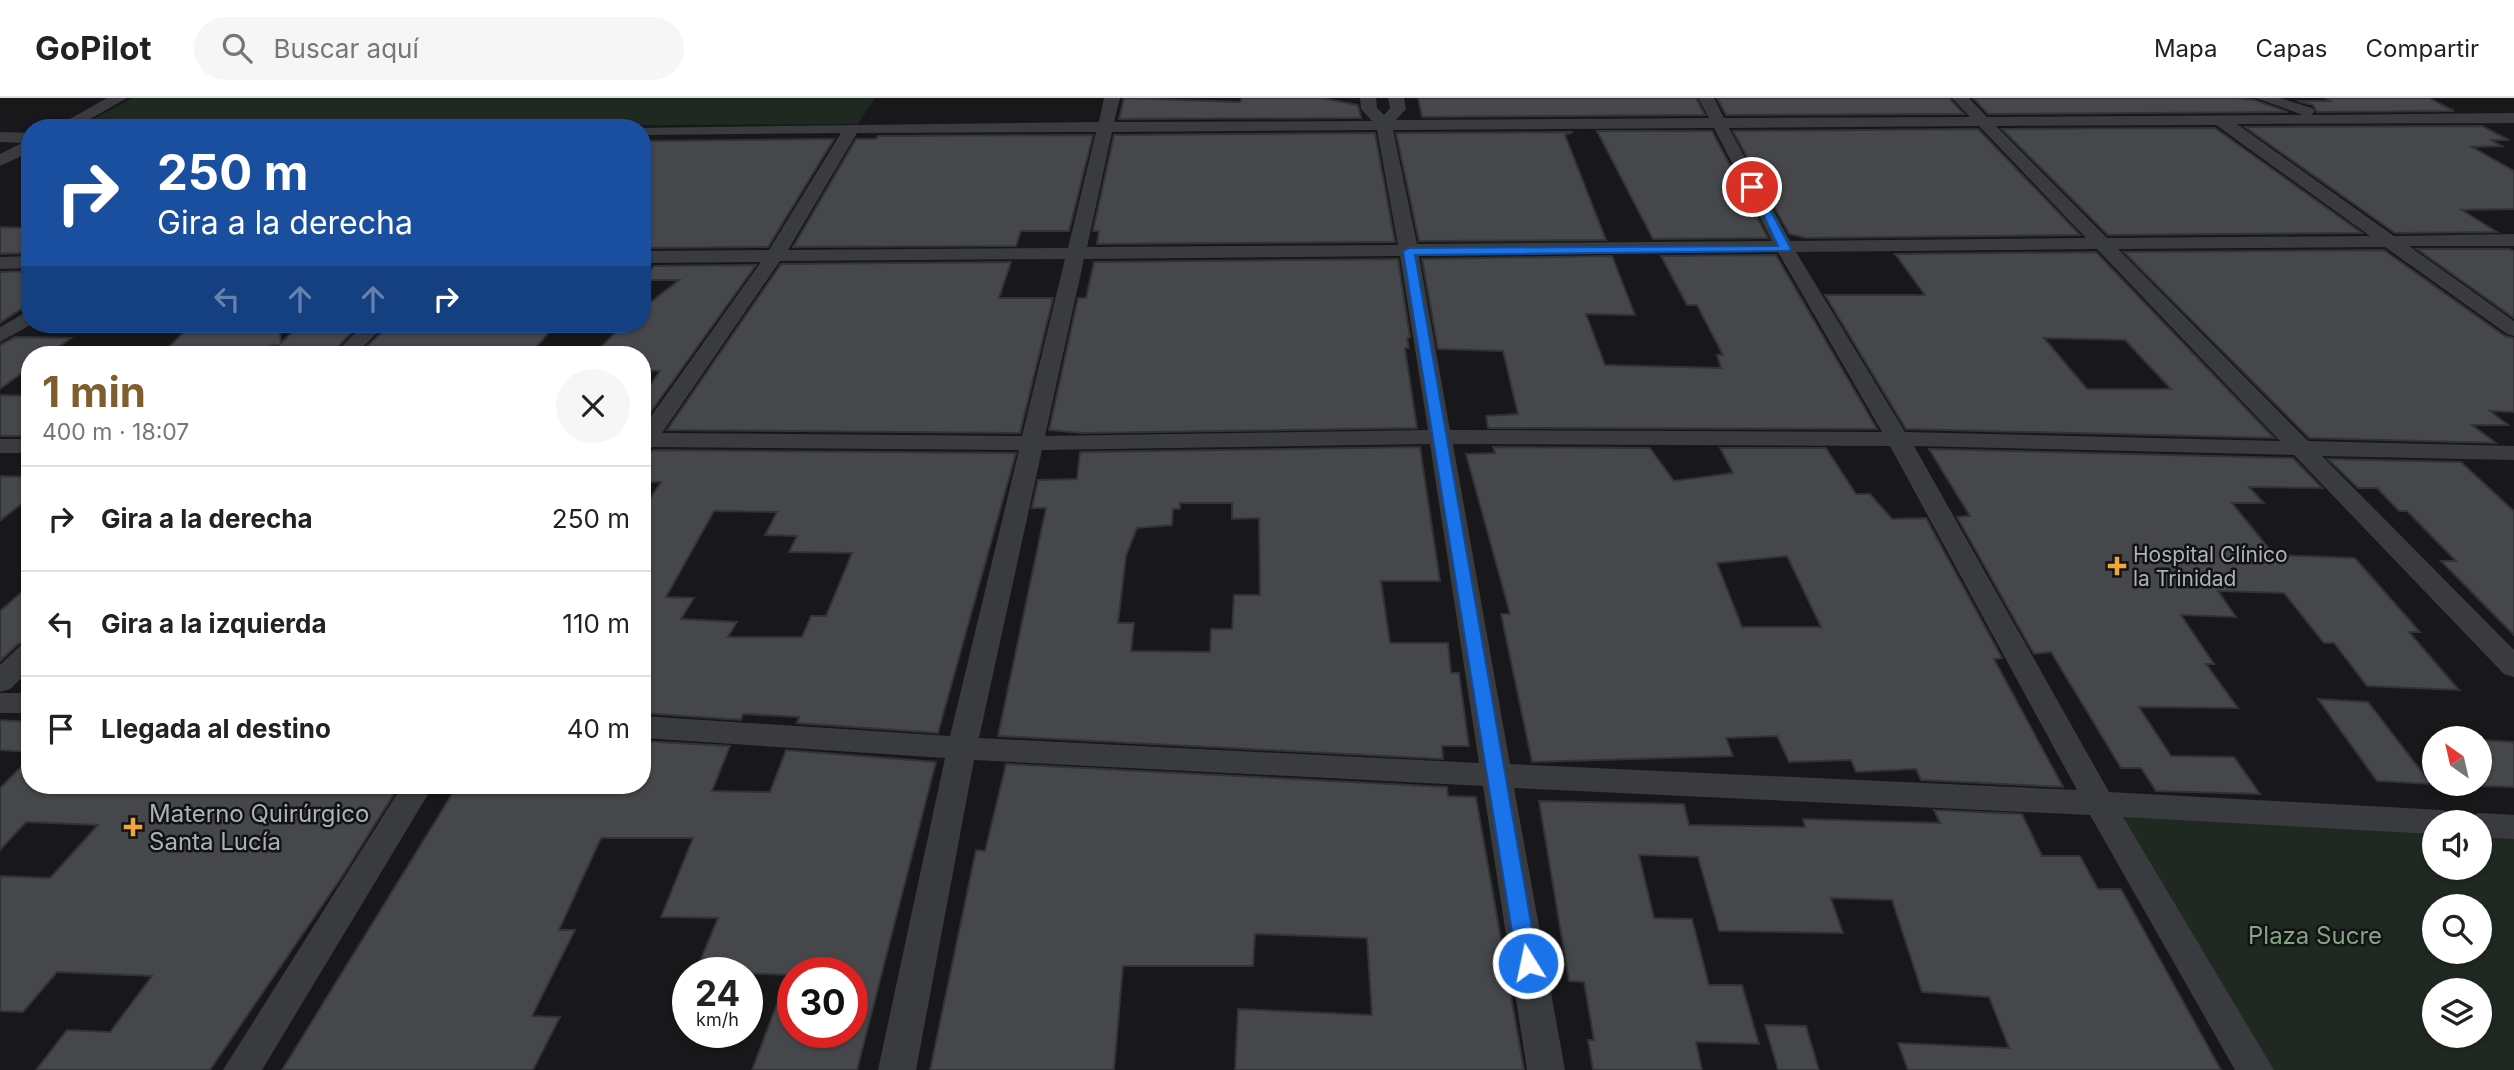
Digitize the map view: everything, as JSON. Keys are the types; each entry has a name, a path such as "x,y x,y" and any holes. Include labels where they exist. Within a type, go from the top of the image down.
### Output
{"street":[{"path":"79,119 119,98"},
{"path":"897,1070 961,751 1112,98"},
{"path":"1368,98 1369,109 1384,124 1409,251 1546,1070"},
{"path":"1384,124 1398,109 1396,98"},
{"path":"1706,98 1785,249 1898,439 2098,801 2255,1070"},
{"path":"1960,98 2514,667"},
{"path":"2264,98 2325,118"},
{"path":"651,130 2514,118"},
{"path":"2220,120 2514,330"},
{"path":"651,432 774,257 852,128"},
{"path":"0,137 21,138"},
{"path":"0,161 21,150"},
{"path":"651,257 1785,249 2100,243 2514,240"},
{"path":"0,263 21,262"},
{"path":"0,336 21,322"},
{"path":"353,346 366,333"},
{"path":"651,442 1031,443 1439,438 1898,439 2514,453"},
{"path":"0,446 21,446"},
{"path":"0,682 21,662"},
{"path":"0,703 21,703"},
{"path":"651,728 961,751 2098,801 2422,821"},
{"path":"242,1070 413,794"},
{"path":"2492,826 2514,827"}],"green space":[{"path":"133,98 875,98 858,124 651,125 651,119 93,119"},
{"name":"Plaza Sucre","path":"2098,801 2422,821 2422,880 2492,880 2492,826 2514,827 2514,1070 2255,1070"}],"building":[{"path":"1124,98 1240,102 1242,98 1321,98 1358,105 1361,118 1119,119"},
{"path":"1418,98 1696,98 1705,115 1422,117"},
{"path":"1717,98 1949,98 1964,114 1726,115"},
{"path":"1973,98 2235,98 2254,100 2288,112 1988,114"},
{"path":"2325,98 2429,98 2454,111 2317,112 2313,105 2297,101 2330,101"},
{"path":"2482,126 2509,140 2491,140 2502,146 2472,147 2514,171 2514,209 2462,210 2497,232 2395,233 2245,127"},
{"path":"2215,128 2362,233 2108,235 2002,129"},
{"path":"1978,129 2080,235 1806,238 1789,234 1733,131"},
{"path":"1597,131 1712,131 1768,238 1653,239"},
{"path":"1573,132 1565,135 1606,240 1419,241 1396,133"},
{"path":"1375,133 1395,242 1097,244 1099,231 1093,231 1114,135"},
{"path":"1093,135 1069,231 1021,231 1016,246 793,247 856,139 876,139 878,136"},
{"path":"834,139 768,247 651,248 651,141"},
{"path":"0,227 21,228 21,253 0,254"},
{"path":"2417,249 2514,251 2514,318"},
{"path":"2384,250 2505,336 2514,338 2514,412 2490,411 2508,425 2472,425 2496,443 2309,438 2124,252"},
{"path":"2096,252 2274,438 1906,429 1825,295 1925,295 1895,254","holes":["2044,338 2125,340 2171,389 2087,389"]},
{"path":"1776,255 1877,429 1488,428 1486,416 1518,414 1503,351 1438,349 1422,259 1612,256 1635,315 1586,314 1605,365 1721,368 1717,355 1723,355 1697,305 1687,305 1661,256"},
{"path":"1398,259 1410,337 1407,338 1409,348 1405,348 1417,428 1083,433 1049,430 1078,298 1086,298 1094,262"},
{"path":"1011,262 999,298 1053,298 1020,433 667,430 781,264"},
{"path":"756,265 651,411 651,384 660,371 651,370 651,346 602,346 615,333 651,333 651,302 679,280 651,280 651,270 654,266"},
{"path":"21,271 21,309 0,323 0,272"},
{"path":"183,333 281,333 281,343 291,333 351,333 339,346 170,346"},
{"path":"381,333 548,333 537,346 367,346"},
{"path":"15,337 71,338 60,346 21,346 21,374 0,389 0,345"},
{"path":"0,395 21,396 21,436 0,436"},
{"path":"1420,447 1440,581 1381,581 1390,643 1448,643 1451,673 1459,673 1469,746 1442,746 1443,759 998,736 1046,508 1032,508 1038,480 1077,479 1080,452","holes":["1180,503 1232,503 1232,519 1259,518 1260,595 1234,595 1232,629 1211,629 1210,652 1131,651 1134,623 1118,623 1126,556 1137,528 1172,525 1173,509 1180,509"]},
{"path":"1493,447 1650,448 1674,481 1733,473 1720,448 1826,448 1856,494 1870,494 1892,519 1926,518 2002,658 1994,659 2063,787 1921,780 1916,769 1856,772 1851,760 1789,762 1777,736 1726,738 1733,756 1532,762 1501,614 1510,614 1466,454 1495,453","holes":["1787,556 1821,627 1742,627 1717,563"]},
{"path":"1929,449 2293,458 2322,488 2249,487 2264,503 2232,503 2274,555 2355,558 2420,632 2409,632 2459,690 2367,686 2334,643 2324,643 2284,593 2218,591 2236,617 2181,615 2214,664 2206,664 2238,708 2139,707 2171,756 2234,757 2260,794 2156,791 2141,768 2121,768 2051,652 2034,654 1957,517 1970,516"},
{"path":"654,450 1016,453 938,733 797,723 799,717 743,714 741,720 651,714 651,497 661,482 651,482 651,451","holes":["714,511 777,512 765,535 797,536 789,552 852,553 826,616 811,616 802,637 728,637 737,622 681,619 694,598 666,597"]},
{"path":"2328,459 2461,462 2514,511 2514,635 2441,561 2456,561 2407,511 2399,511 2377,488 2358,488"},
{"path":"0,476 21,477 21,504 0,521"},
{"path":"21,593 21,643 0,661 0,611"},
{"path":"2318,699 2368,702 2422,772 2422,784 2377,781"},
{"path":"0,720 21,721 21,751 0,750"},
{"path":"2492,741 2514,742 2514,787 2492,786"},
{"path":"651,742 730,746 712,791 770,792 786,750 936,762 868,1027 868,957 777,957 777,975 763,974 763,957 702,957 718,918 661,917 693,838 601,838 559,930 575,930 532,1016 560,1017 533,1070 282,1070 452,794 651,794"},
{"path":"1006,764 1447,787 1448,796 1476,797 1524,1070 1235,1070 1238,1009 1372,1015 1367,938 1255,934 1253,966 1123,966 1114,1070 930,1070 976,850 985,851"},
{"path":"21,767 21,794 394,794 343,875 210,1070 36,1070 67,1030 110,1032 152,976 57,972 23,1012 0,1011 0,876 50,878 98,825 26,822 0,850 0,788"},
{"path":"1539,801 1684,804 1689,825 1805,827 1803,819 1940,823 1934,810 2022,814 2042,856 2080,856 2098,889 2121,889 2221,1070 1908,1070 1898,1043 2009,1048 1989,997 1922,992 1892,900 1831,898 1843,933 1719,931 1698,857 1639,855 1654,918 1692,919 1709,985 1742,985 1759,1044 1696,1042 1702,1070 1593,1070 1588,1040 1594,1040 1584,982 1569,981"},
{"path":"777,1004 777,1048 863,1048 857,1070 752,1070 760,1048 763,1048 763,1041"},
{"path":"1765,1025 1806,1026 1819,1070 1778,1070"}],"place":[{"name":"Hospital Clínico la Trinidad","path":"2117,566"},
{"name":"Materno Quirúrgico Santa Lucía","path":"133,827"}],"route":[{"path":"1528,963 1409,251 1785,249 1752,187"}]}
